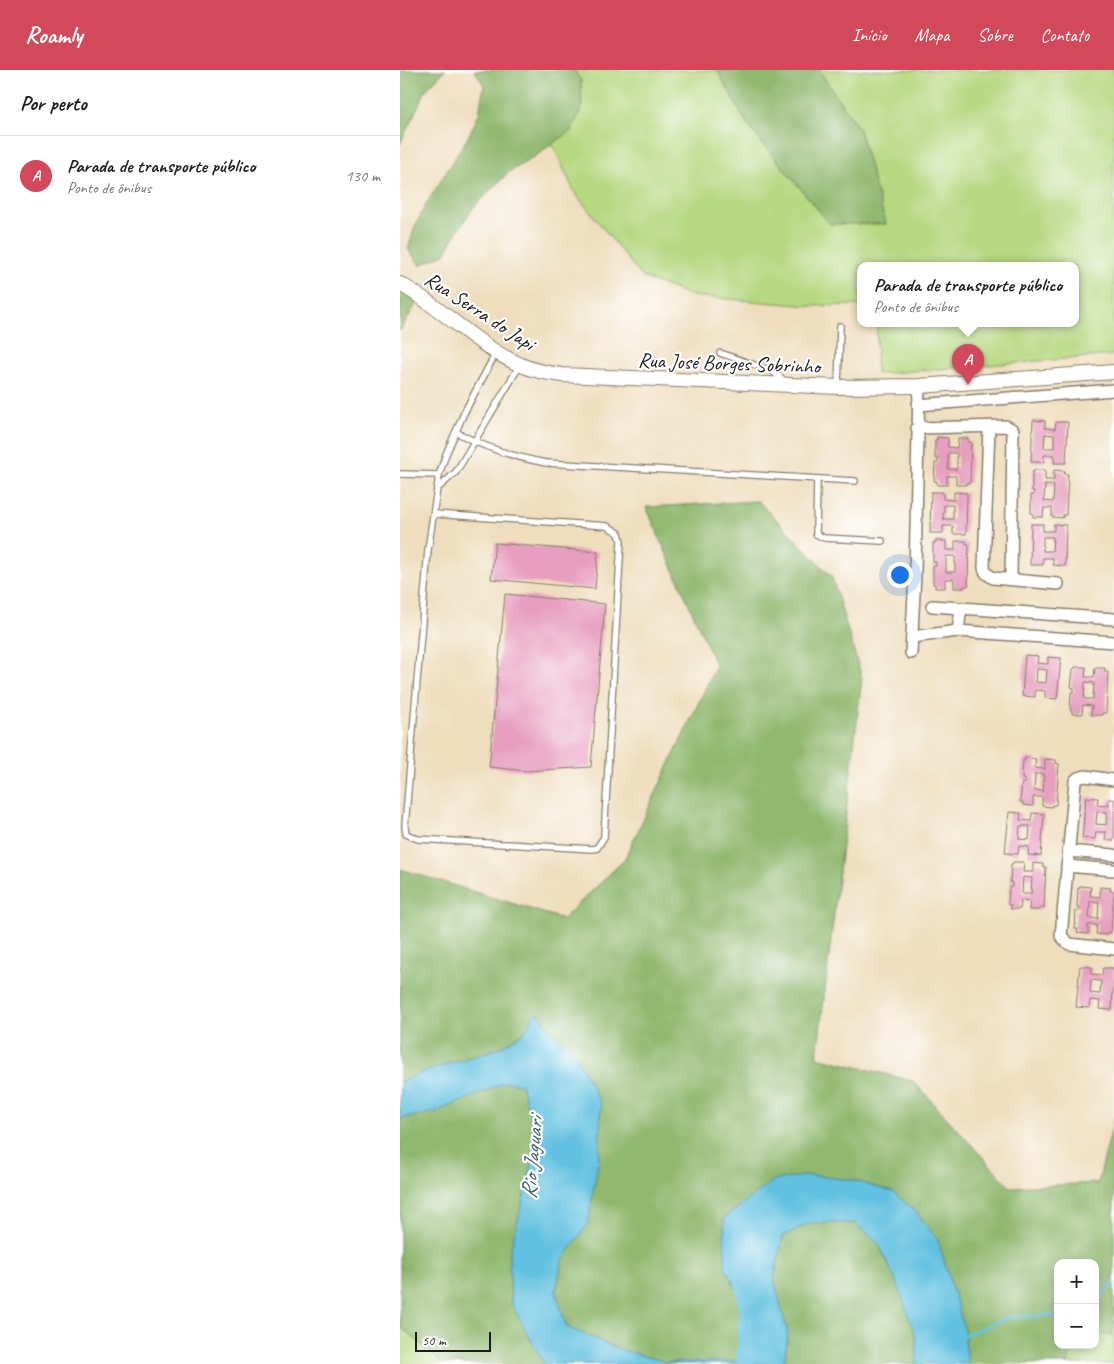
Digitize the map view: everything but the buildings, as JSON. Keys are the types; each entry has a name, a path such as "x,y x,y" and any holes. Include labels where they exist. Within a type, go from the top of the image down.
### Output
{"street":[{"name":"Rua Serra do Japi","path":"400,284 496,352 520,365 538,371"},
{"name":"Rua José Borges Sobrinho","path":"538,371 570,375 838,387 919,386 1114,372"},
{"path":"911,652 915,574 919,386"},
{"path":"918,405 1114,390"},
{"path":"917,428 1006,426 1013,430 1011,579"},
{"path":"989,427 984,568 989,576 1058,584"},
{"path":"932,606 1114,619"},
{"path":"958,631 960,608"},
{"path":"912,637 958,631 1114,642"},
{"path":"1114,780 1086,776 1075,781 1061,936 1069,944 1114,949"},
{"path":"1068,851 1114,854"},
{"path":"1067,866 1114,870"}],"lane":[{"path":"838,387 840,326"},
{"path":"434,514 607,526 619,533 621,541 604,837 597,848 418,839 406,834 405,826 428,550 439,475 456,432 496,352"},
{"path":"720,353 772,371 790,386"},
{"path":"437,489 456,472 520,365"},
{"path":"456,432 474,442 516,458 546,463 855,481"},
{"path":"400,474 439,475"},
{"path":"816,479 816,534 824,538 882,542"}],"green space":[{"path":"400,70 445,70 426,90 400,144"},
{"path":"474,70 574,70 581,81 582,107 572,130 509,172 473,208 445,254 420,265 408,249 415,226 468,137 479,114 484,85"},
{"path":"574,70 1114,70 1114,355 876,374 877,327 1079,327 1079,262 857,262 857,305 810,306 692,296 642,277 575,193 552,144 572,130 581,81"},
{"path":"717,70 819,70 859,129 886,224 830,224 748,126"},
{"path":"400,290 419,299 400,331"},
{"path":"758,501 832,577 862,678 817,1057 913,1081 1010,1187 1098,1183 1114,1120 1114,1335 1099,1334 1099,1259 1054,1259 1054,1349 1071,1349 1068,1364 443,1364 400,1326 400,869 563,919 624,860 716,666 646,507"},
{"path":"400,1326 443,1364 400,1364"},
{"path":"1099,1334 1114,1335 1114,1364 1068,1364 1071,1349 1099,1349"}],"water":[{"path":"539,1013 547,1026 575,1053 601,1105 599,1158 588,1224 562,1261 556,1291 567,1327 622,1350 667,1362 739,1361 755,1340 752,1320 725,1267 724,1218 774,1180 810,1175 851,1180 893,1192 916,1212 938,1240 963,1324 968,1364 917,1364 916,1337 898,1286 879,1244 855,1223 809,1223 783,1236 774,1279 788,1333 784,1364 544,1364 511,1303 509,1255 538,1140 521,1084 506,1082 436,1112 400,1119 400,1082 423,1072 499,1048 525,1032 533,1016"}],"waterway":[{"path":"1099,1298 1114,1283"},
{"name":"Rio Jaguari","path":"745,1288 749,1309 746,1364"},
{"path":"962,1336 1010,1317 1054,1315"}],"place":[{"name":"Parada de transporte público","path":"968,385"}]}
